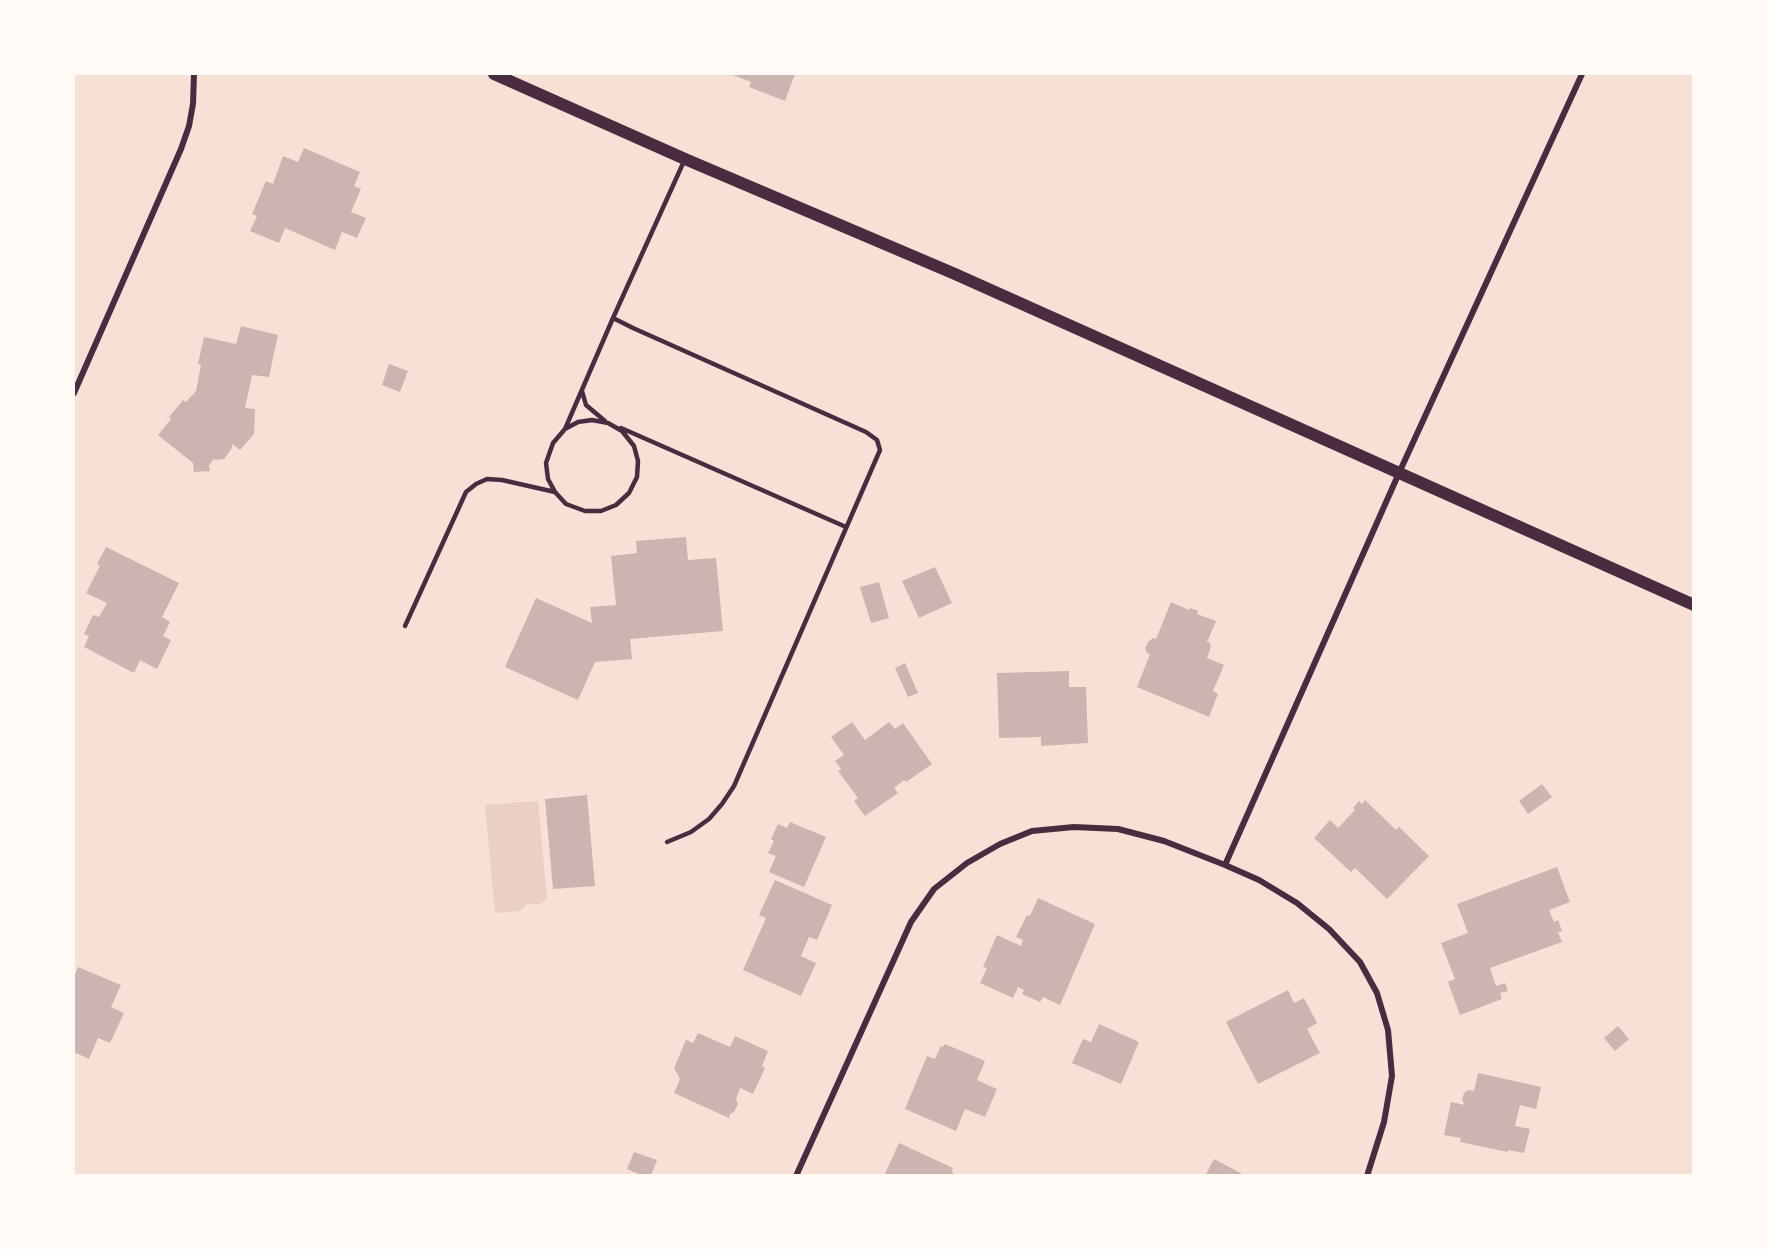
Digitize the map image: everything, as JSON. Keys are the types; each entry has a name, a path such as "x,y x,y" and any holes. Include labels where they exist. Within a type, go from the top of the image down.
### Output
{"main road":[{"path":"495,74 685,159 955,274 1694,605"}],"street":[{"path":"74,393 182,149 193,104 194,74"},
{"path":"1225,865 1399,473 1582,74"},
{"path":"796,1176 910,922 934,889 967,863 1000,844 1032,831 1074,827 1118,829 1164,841 1259,880 1297,903 1329,929 1360,962 1377,993 1388,1030 1392,1076 1384,1122 1367,1176"}],"lane":[{"path":"582,390 586,405 622,431 634,446 638,461 637,477 629,494 616,505 601,511 585,511 566,504 555,492 548,479 546,463 553,443 565,429 613,318 685,159"},
{"path":"613,318 866,432 877,440 880,450 734,786 709,819 691,832 667,842"},
{"path":"565,429 578,422 592,420 608,423 846,527"},
{"path":"405,626 466,492 487,479 502,480 555,492"}],"shaded area":[{"path":"538,801 547,899 541,904 527,904 520,911 495,913 485,805"}],"building":[{"path":"730,74 795,74 785,101 749,87 751,82"},
{"path":"304,148 360,172 354,186 361,189 351,212 366,218 357,238 342,232 335,250 285,228 279,243 250,231 257,216 252,214 266,181 273,184 283,156 298,162"},
{"path":"241,326 278,335 269,377 252,375 245,408 255,409 254,434 240,450 232,444 232,448 224,459 214,459 209,465 210,471 194,472 193,463 158,435 183,400 186,402 196,391 201,365 198,364 204,337 236,344"},
{"path":"389,364 408,371 400,392 382,385"},
{"path":"686,537 688,560 716,558 723,631 630,639 632,659 595,662 578,700 505,667 536,598 592,623 590,607 616,605 611,556 637,553 636,541"},
{"path":"106,547 179,583 162,617 170,622 163,636 171,640 157,669 140,660 134,673 84,647 89,636 84,634 93,615 99,617 107,603 86,593 100,566 97,564"},
{"path":"935,567 952,603 919,618 902,581"},
{"path":"879,582 889,618 871,623 860,587"},
{"path":"1171,602 1189,610 1190,608 1198,611 1197,614 1216,621 1206,641 1211,646 1207,658 1224,665 1213,691 1218,694 1209,717 1137,687 1150,654 1145,648 1148,642 1153,638 1156,639"},
{"path":"905,663 918,693 908,697 895,668"},
{"path":"1069,671 1069,687 1086,687 1088,743 1041,746 1041,737 999,738 997,673"},
{"path":"852,722 865,740 889,722 895,729 903,723 932,764 906,782 904,780 894,788 898,793 865,816 854,801 858,798 838,771 841,769 835,761 844,755 831,737"},
{"path":"1542,784 1552,797 1528,814 1519,801"},
{"path":"587,795 595,886 553,889 545,799"},
{"path":"1365,800 1396,830 1399,827 1429,856 1387,899 1355,868 1351,872 1314,838 1330,820 1338,828 1355,810 1353,808 1359,801 1362,804"},
{"path":"790,822 826,837 804,887 769,872 776,856 768,853 774,841 771,839 778,824 787,828"},
{"path":"1557,867 1570,902 1549,910 1554,922 1558,920 1562,931 1558,932 1562,942 1490,968 1496,986 1505,983 1508,991 1500,993 1502,999 1460,1015 1448,982 1455,979 1441,943 1468,933 1457,904"},
{"path":"775,880 832,905 817,940 809,937 801,956 816,963 801,996 743,970 766,918 759,915"},
{"path":"1038,898 1095,924 1060,1005 1043,997 1040,1002 1022,994 1024,990 1018,987 1013,998 980,983 987,968 983,967 997,935 1021,946 1023,940 1016,937 1027,915 1030,916"},
{"path":"78,967 121,985 111,1007 124,1013 110,1043 98,1038 89,1059 74,1052 74,977"},
{"path":"1288,990 1294,1003 1304,998 1317,1023 1307,1029 1320,1053 1258,1084 1226,1022"},
{"path":"1099,1024 1139,1042 1121,1084 1072,1063 1083,1039 1091,1042"},
{"path":"1618,1026 1629,1039 1615,1051 1604,1038"},
{"path":"698,1033 730,1047 735,1036 768,1051 762,1066 765,1068 753,1094 740,1088 736,1099 738,1104 729,1118 674,1093 680,1079 674,1068 686,1040 693,1043"},
{"path":"945,1044 985,1061 977,1080 997,1089 985,1117 965,1109 956,1131 905,1109 927,1056 935,1059 941,1046"},
{"path":"1478,1073 1541,1087 1536,1109 1520,1105 1515,1126 1530,1129 1524,1153 1460,1142 1461,1138 1444,1135 1451,1102 1465,1105 1462,1100 1464,1093 1468,1090 1474,1091"},
{"path":"899,1143 953,1168 954,1176 885,1174"},
{"path":"634,1152 657,1160 651,1176 643,1176 627,1169"},
{"path":"1214,1159 1246,1176 1205,1176"}]}
